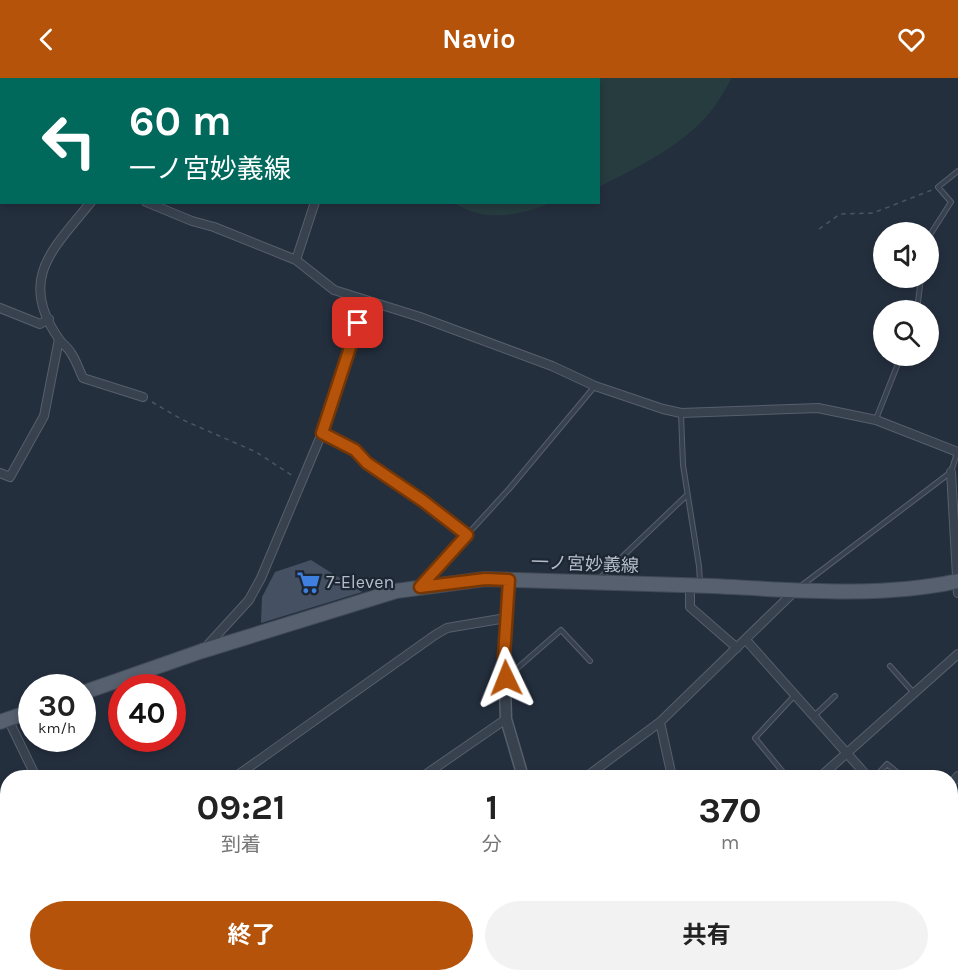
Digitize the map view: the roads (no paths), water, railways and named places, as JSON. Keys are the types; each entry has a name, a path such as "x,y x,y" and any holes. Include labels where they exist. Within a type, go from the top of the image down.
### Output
{"main road":[{"name":"一ノ宮妙義線","path":"96,688 202,651 396,591 485,579 796,590 904,589 958,585"},
{"path":"3,720 18,715"}],"street":[{"path":"89,204 49,254 40,276 39,300 58,339 70,351 82,378 143,398"},
{"path":"296,260 314,204"},
{"path":"162,206 192,221 214,227 296,260 334,290 420,317 552,366 595,386 663,409 681,413 818,408 876,420 957,452"},
{"path":"202,651 249,600 261,578 322,433 366,301"},
{"path":"0,308 40,324 49,319"},
{"path":"0,473 10,477 44,416 58,339"},
{"path":"951,472 958,585"},
{"path":"509,580 506,618 506,719 521,770"},
{"path":"695,585 690,607 737,648"},
{"path":"595,770 660,722 796,590"},
{"path":"245,770 435,634 447,628 506,618"},
{"path":"746,640 862,770"},
{"path":"828,770 958,654"},
{"path":"432,770 506,719"},
{"path":"3,720 32,770"},
{"path":"660,722 670,770"}],"lane":[{"path":"938,222 951,202 938,187 958,171"},
{"path":"876,420 897,366"},
{"path":"420,587 509,489 595,386"},
{"path":"681,413 683,465 699,566 695,585"},
{"path":"322,433 355,450 367,463 423,501 467,535"},
{"path":"796,590 951,472 957,452"},
{"path":"597,582 688,495"},
{"path":"506,678 561,630 590,661"},
{"path":"890,666 914,693"},
{"path":"781,770 755,738 795,695"},
{"path":"814,716 835,696"},
{"path":"881,770 887,764 894,770"}],"place":[{"name":"7-Eleven","path":"308,582"}]}
